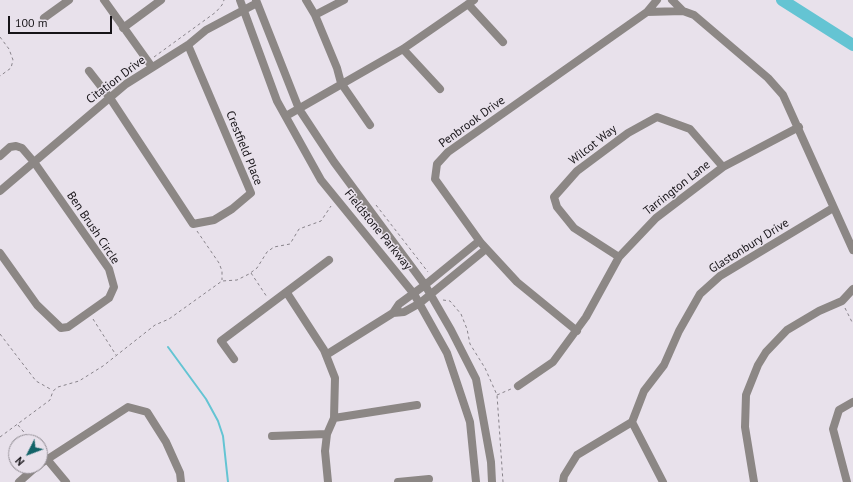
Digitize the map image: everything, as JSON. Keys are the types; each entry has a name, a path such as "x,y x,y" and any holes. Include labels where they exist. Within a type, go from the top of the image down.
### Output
{"street":[{"path":"44,18 69,0"},
{"path":"104,0 150,64"},
{"path":"123,28 161,0"},
{"name":"Fieldstone Parkway","path":"240,0 277,101 321,180 414,294 447,353 470,422 476,482"},
{"path":"306,0 315,15 338,68 341,83 370,125"},
{"path":"315,15 344,0"},
{"name":"Penbrook Drive","path":"577,331 517,282 486,250 435,179 437,164 448,152 647,12 657,0"},
{"path":"672,0 683,11"},
{"name":"Citation Drive","path":"0,191 150,64 188,45 206,30 257,2"},
{"name":"Fieldstone Parkway","path":"257,2 299,109 334,162 431,295 476,379 491,462 492,482"},
{"path":"286,116 341,83 403,49 471,2 503,42"},
{"path":"647,12 683,11 694,15 768,78 783,95 799,127 833,208 853,250"},
{"name":"Crestfield Place","path":"188,45 251,193 232,209 214,220 193,224"},
{"path":"403,49 440,89"},
{"path":"89,71 110,98 193,224"},
{"name":"Wilcot Way","path":"619,257 574,228 557,208 554,197 577,171 628,133 657,117 690,129 723,167"},
{"name":"Tarrington Lane","path":"518,386 553,362 577,331 619,257 656,218 723,167 799,127"},
{"name":"Ben Brush Circle","path":"0,156 10,147 16,146 22,148 34,162 109,269 114,287 109,298 90,313 68,327 61,328 37,305 0,253"},
{"name":"Glastonbury Drive","path":"632,422 644,391 664,365 679,330 700,294 720,276 833,208"},
{"path":"326,355 393,313 399,304 425,286 479,241"},
{"path":"393,313 404,312 420,303 486,250"},
{"path":"234,359 221,341 329,260"},
{"path":"754,482 745,427 746,396 758,365 766,352 788,330 819,311 842,301 853,289"},
{"path":"287,293 326,355 334,378 334,418 327,434 325,451 328,482"},
{"path":"847,482 833,429 839,410 853,402"},
{"path":"334,418 417,405"},
{"path":"48,458 128,407 147,412 166,442 180,473 181,482"},
{"path":"563,482 564,476 577,455 632,422 663,482"},
{"path":"272,436 327,434"},
{"path":"48,466 66,482"},
{"path":"19,482 28,474"},
{"path":"398,482 429,479"}],"path":[{"path":"150,64 216,12 224,0"},
{"path":"0,37 9,49 13,60 11,68 0,76"},
{"path":"0,437 50,400 52,391 58,387 79,381 103,366 155,325 169,319 222,281 237,280 251,273 257,268 267,252 274,248 290,244 300,229 304,226 321,221 332,206"},
{"path":"193,224 203,242 219,263 222,271 222,281"},
{"path":"251,273 272,304"},
{"path":"842,301 853,324"},
{"path":"90,313 116,355"},
{"path":"0,334 36,381 52,391"},
{"path":"497,395 518,386"},
{"path":"18,424 26,434"}],"waterway":[{"path":"782,0 853,45"},
{"path":"168,347 206,399 218,421 223,436 228,482"}]}
